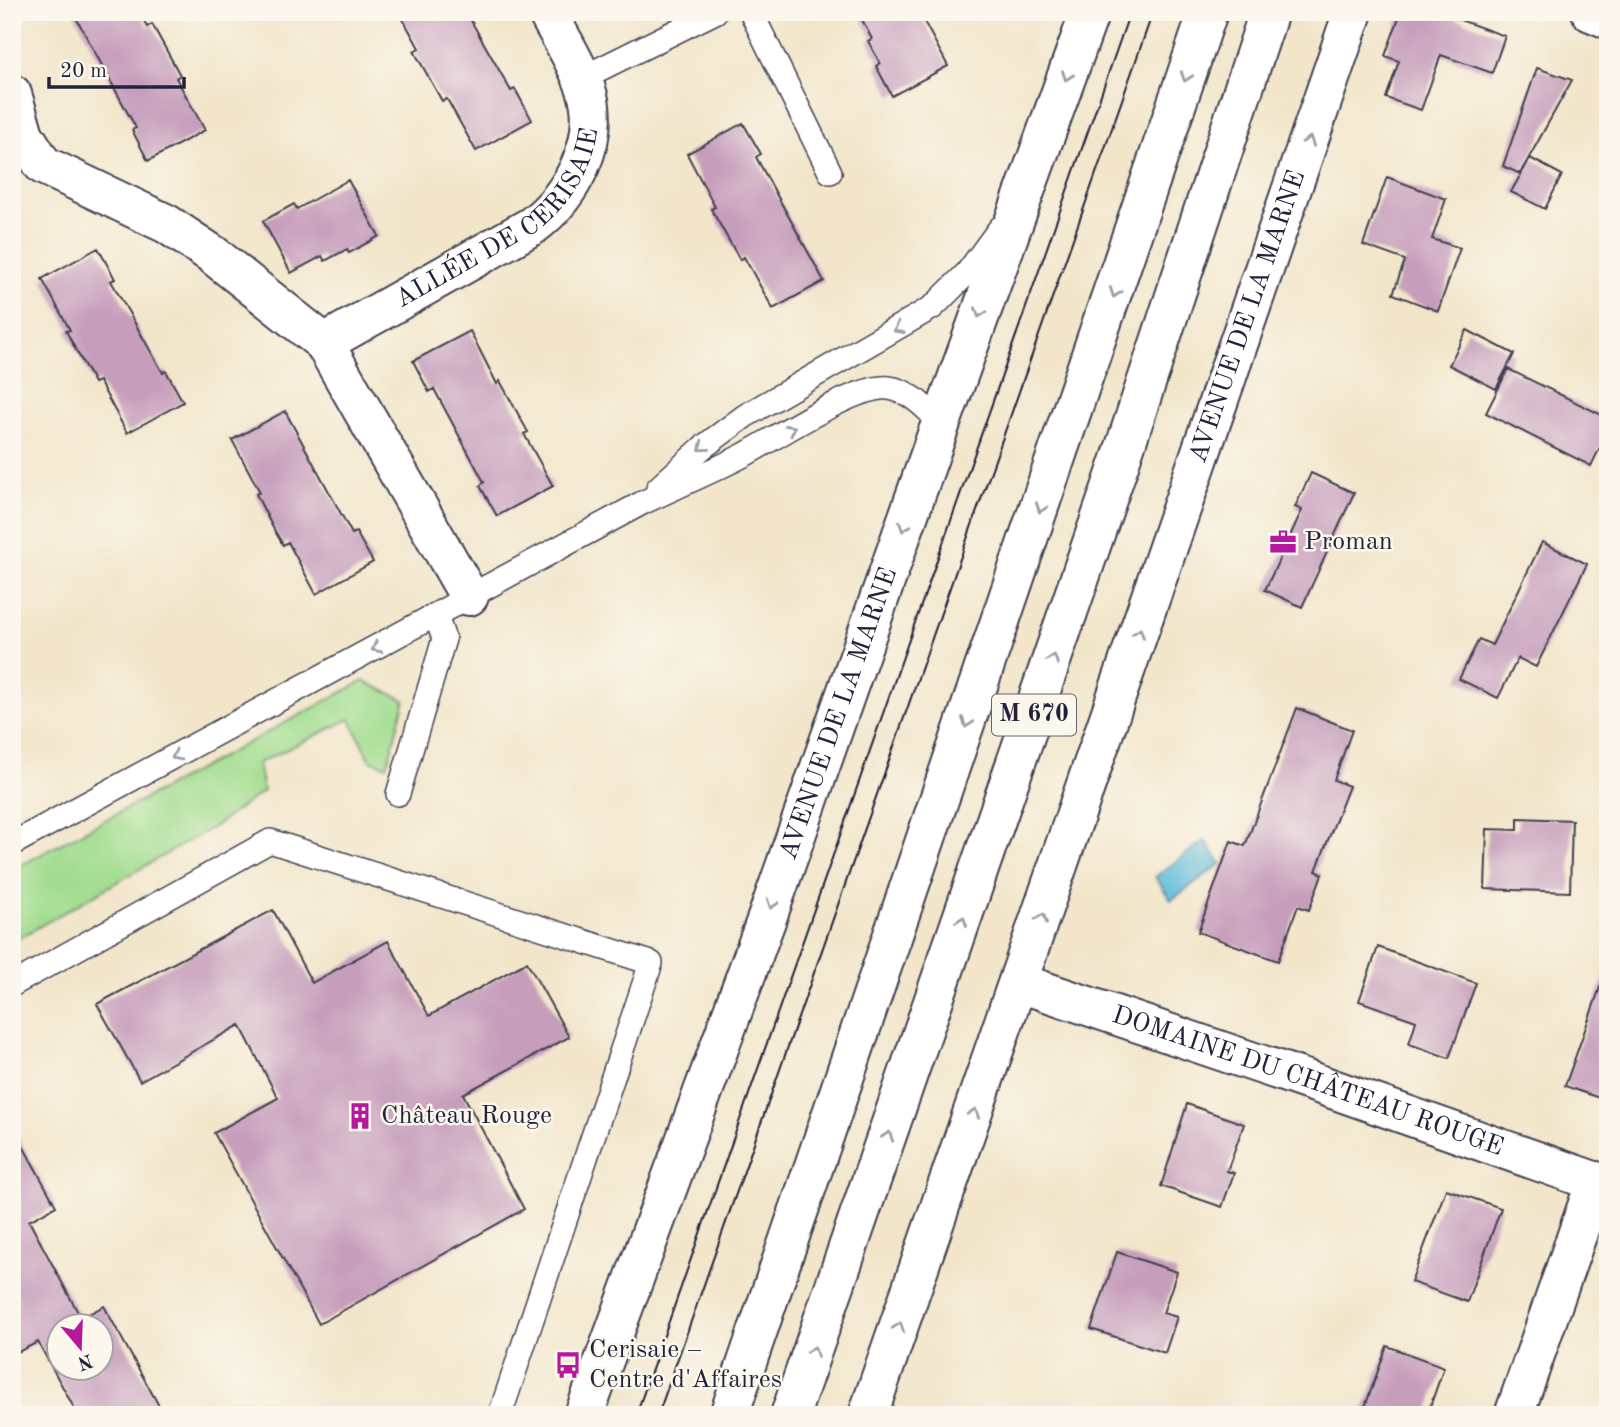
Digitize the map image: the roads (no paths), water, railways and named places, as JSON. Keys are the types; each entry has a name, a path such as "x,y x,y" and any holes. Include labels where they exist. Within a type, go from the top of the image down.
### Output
{"street":[{"name":"ALLÉE DE CERISAIE","path":"324,343 532,226 550,213 577,174 585,152 590,112 582,78 547,12"},
{"name":"AVENUE DE LA MARNE","path":"584,1415 767,918 940,423 1090,12"},
{"name":"M 670","path":"729,1415 1208,12"},
{"name":"M 670","path":"790,1415 1110,492 1269,12"},
{"name":"AVENUE DE LA MARNE","path":"868,1415 1020,983 1353,12"},
{"path":"1591,12 1608,19"},
{"path":"12,94 24,135 43,165 167,224 212,254 324,343 469,596"},
{"name":"DOMAINE DU CHÂTEAU ROUGE","path":"1020,983 1602,1183 1514,1415"}],"lane":[{"path":"582,78 715,12"},
{"path":"751,12 830,172"},
{"path":"642,503 702,448 745,416 933,307 967,273 1025,191"},
{"path":"12,844 642,503 741,456 870,389 887,388 906,393 940,423"},
{"path":"398,794 444,639 436,616"},
{"path":"21,980 270,841 651,963 500,1415"}],"water":[{"path":"1205,840 1221,864 1171,900 1155,877"}],"tram line":[{"path":"636,1415 1130,12"},
{"path":"658,1415 1153,12"}],"place":[{"name":"Proman","path":"1283,542"},
{"name":"Château Rouge","path":"360,1116"},
{"name":"Cerisaie – Centre d'Affaires","path":"568,1365"}]}
